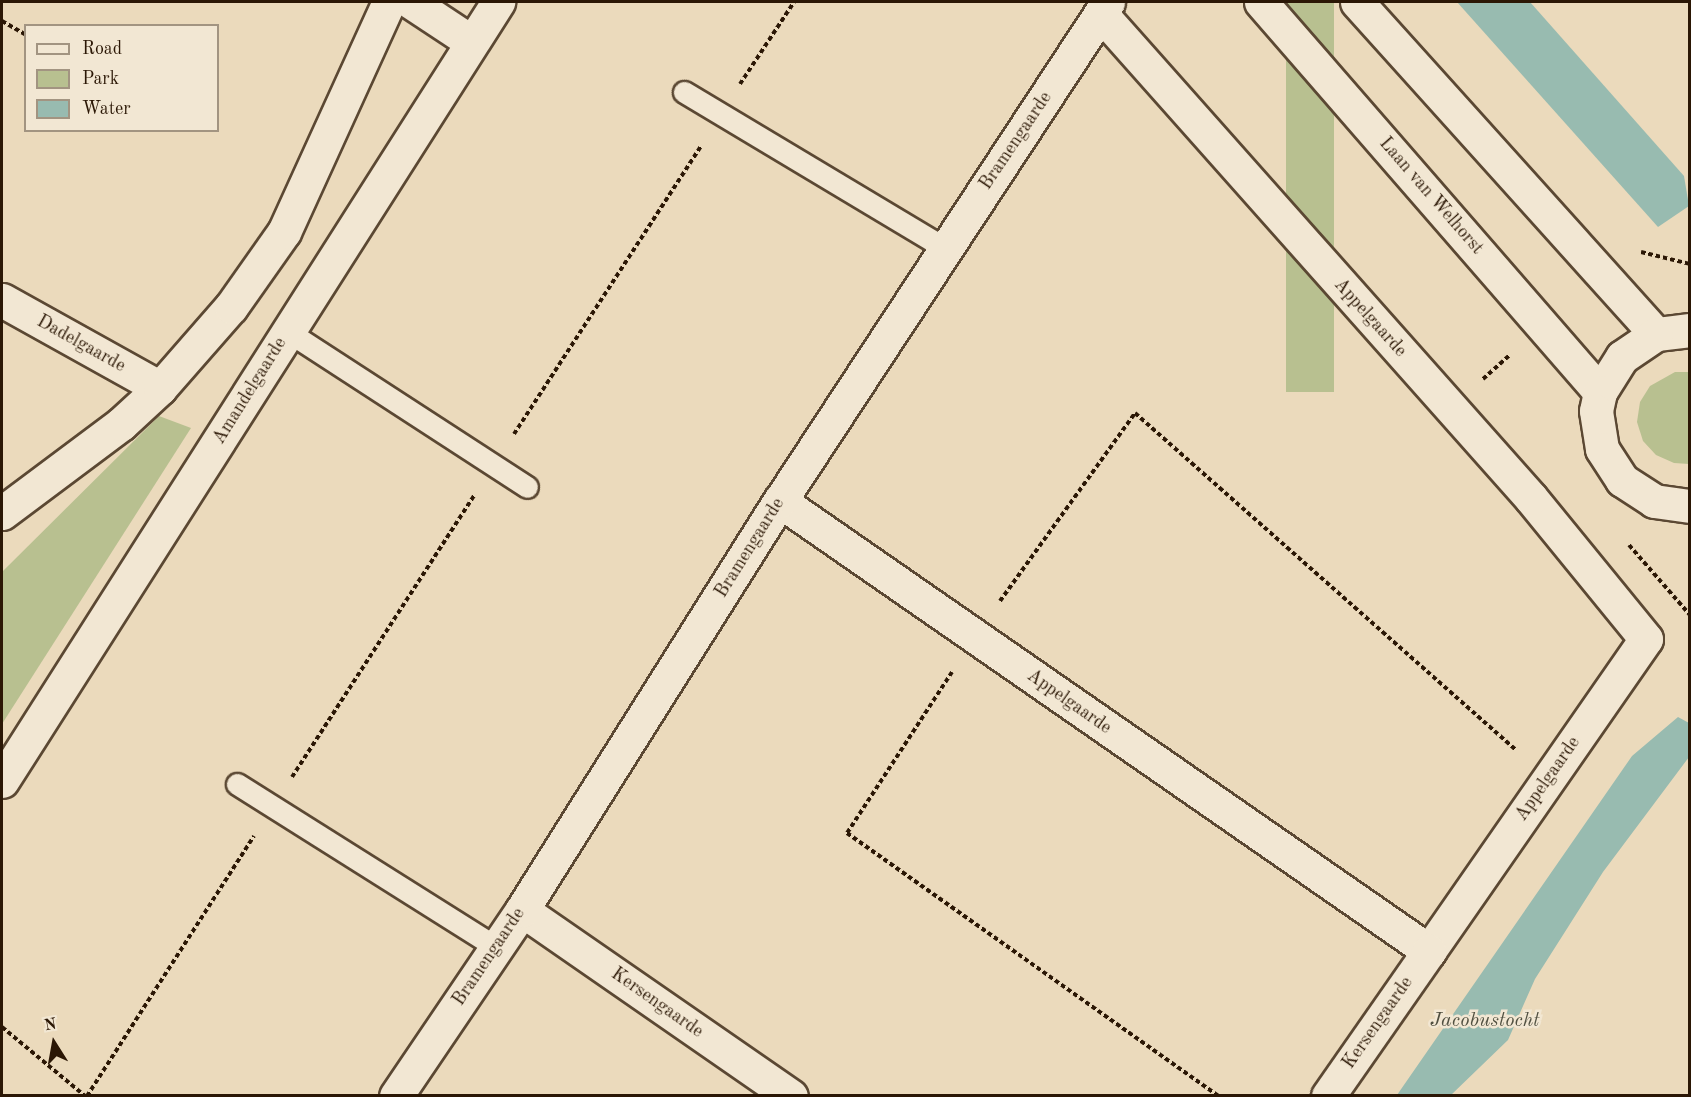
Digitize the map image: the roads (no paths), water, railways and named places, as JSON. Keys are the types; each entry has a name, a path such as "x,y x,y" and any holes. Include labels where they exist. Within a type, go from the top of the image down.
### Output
{"street":[{"path":"2,513 121,424 160,388 231,307 284,232 389,2"},
{"path":"411,2 470,41"},
{"name":"Amandelgaarde","path":"2,781 470,41 498,2"},
{"name":"Laan van Welhorst","path":"1261,2 1600,392"},
{"path":"1357,2 1656,334"},
{"name":"Bramengaarde","path":"396,1095 522,910 780,501 1105,8"},
{"name":"Appelgaarde","path":"780,501 1429,951 1646,639 1531,498 1105,8"},
{"name":"Dadelgaarde","path":"2,300 160,388"},
{"path":"1689,330 1656,334 1622,357 1600,392 1597,429 1610,466 1637,493 1654,501 1689,506"},
{"name":"Kersengaarde","path":"522,910 791,1095"},
{"name":"Kersengaarde","path":"1328,1095 1429,951"}],"lane":[{"path":"684,92 945,248"},
{"path":"287,331 527,487"},
{"path":"237,784 496,947"}],"water":[{"path":"1457,2 1530,2 1684,176 1689,206 1658,227"},
{"name":"Jacobustocht","path":"1678,717 1689,723 1689,757 1603,872 1535,979 1508,1040 1451,1095 1397,1095 1632,756"}]}
